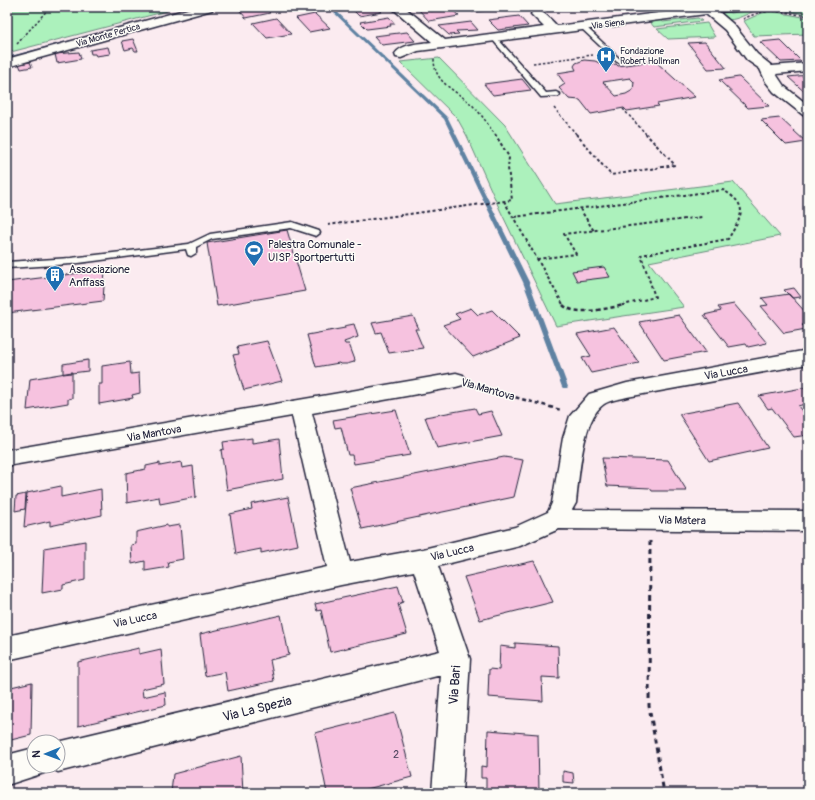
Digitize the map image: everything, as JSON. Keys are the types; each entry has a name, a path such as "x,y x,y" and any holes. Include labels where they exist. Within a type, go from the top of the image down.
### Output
{"street":[{"name":"Via Monte Pertica","path":"7,63 208,7"},
{"path":"397,7 442,44"},
{"name":"Via Siena","path":"401,54 415,48 442,44 733,7"},
{"path":"628,10 639,20"},
{"path":"709,10 724,22 752,57 767,70 779,89 808,112"},
{"path":"537,14 554,30"},
{"path":"767,70 808,67"},
{"name":"Via Lucca","path":"7,648 341,574 423,559 520,536 556,519 564,503 574,438 581,416 596,399 627,390 808,357"},
{"name":"Via Mantova","path":"7,458 456,380"},
{"path":"300,407 341,574"},
{"name":"Via Matera","path":"556,519 808,521"},
{"name":"Via Bari","path":"423,559 456,659 447,793"},
{"name":"Via La Spezia","path":"66,755 456,659"},
{"path":"7,770 26,765"}],"lane":[{"path":"583,27 619,61"},
{"path":"494,38 544,95 556,94"},
{"path":"7,265 29,262 51,263 191,250 210,237 292,225 316,233"}],"path":[{"path":"17,44 50,8 142,9"},
{"path":"740,21 758,12 770,10 808,16"},
{"path":"518,65 598,54"},
{"path":"304,228 512,200 513,194 506,165 509,157 490,127 471,104 440,80 434,68 435,60 432,55"},
{"path":"544,95 611,175 675,165 622,110"},
{"path":"504,201 566,309 572,310 604,309 649,300 655,297 641,255 728,239 741,218 742,212 740,204 733,196 723,190 514,217"},
{"path":"580,208 594,231"},
{"path":"537,259 576,254 564,234 702,217"},
{"name":"Via Mantova","path":"456,380 581,416"},
{"path":"648,520 651,563 649,706 664,793"}],"green space":[{"path":"7,7 161,7 167,11 7,53"},
{"path":"760,7 808,7 808,15 782,10 762,9"},
{"path":"760,9 739,18 729,20 722,13 727,11 730,13"},
{"path":"771,11 808,18 808,34 754,36 744,21 762,13"},
{"path":"698,18 702,21 654,27 650,22 660,20 663,22"},
{"path":"707,23 715,37 668,39 657,29"},
{"path":"439,58 505,125 555,204 733,182 780,236 649,262 684,307 556,326 500,210 467,136 457,118 400,62"}],"building":[{"path":"237,7 264,7 270,13 246,18"},
{"path":"361,7 376,7 382,12 359,16 352,9"},
{"path":"467,7 496,7 498,9 472,12"},
{"path":"428,8 431,11 450,8 459,16 429,21 418,9"},
{"path":"315,14 330,28 309,32 296,18"},
{"path":"519,16 528,26 498,30 488,20"},
{"path":"389,17 395,24 390,24 391,26 367,29 360,22"},
{"path":"276,18 291,34 267,38 253,23"},
{"path":"471,22 478,30 456,31 459,34 449,35 439,26"},
{"path":"407,32 415,41 382,45 374,36"},
{"path":"133,39 138,51 135,51 133,48 125,50 122,41"},
{"path":"780,40 801,61 781,62 760,42"},
{"path":"705,42 726,68 708,69 688,43"},
{"path":"108,47 110,54 96,56 95,54 91,54 90,50"},
{"path":"79,52 81,59 57,63 55,54"},
{"path":"584,60 595,61 606,66 616,64 618,66 655,61 695,97 657,104 659,106 627,111 624,108 591,114 580,100 569,99 559,88 565,84 557,73 576,70 574,66 576,63","holes":["630,78 634,82 633,90 626,94 616,96 603,82"]},
{"path":"30,62 32,67 21,69 19,64"},
{"path":"808,75 808,95 788,77"},
{"path":"739,77 769,106 748,108 719,80"},
{"path":"522,79 531,90 493,95 484,84"},
{"path":"780,118 806,142 786,145 761,120"},
{"name":"Palestra Comunale - UISP Sportpertutti","path":"287,230 305,291 217,306 207,243"},
{"path":"604,267 610,277 577,281 572,271"},
{"name":"Associazione Anffass","path":"105,270 103,301 7,313 7,282"},
{"path":"794,288 801,297 792,298 784,290"},
{"path":"789,294 808,315 808,324 802,325 806,329 784,333 761,306 768,305 762,298"},
{"path":"734,304 767,343 748,347 746,344 729,347 704,315 721,311 718,307"},
{"path":"471,308 478,315 492,310 520,338 473,357 443,325 460,319 455,314"},
{"path":"679,315 706,352 664,360 639,322"},
{"path":"413,316 419,329 415,329 423,348 389,353 381,332 376,333 372,323"},
{"path":"354,324 358,337 344,342 345,344 349,344 355,360 354,362 316,367 307,335 345,328 344,326"},
{"path":"614,327 639,363 591,373 582,358 591,356 577,334"},
{"path":"267,341 282,381 244,390 233,355 239,354 237,347"},
{"path":"88,360 88,371 63,374 63,364"},
{"path":"130,362 131,374 139,373 140,393 132,395 133,398 99,404 99,384 102,384 102,366"},
{"path":"72,372 72,398 68,399 68,403 27,410 30,379"},
{"path":"808,387 808,403 798,406 808,419 808,435 794,437 772,408 768,409 759,396"},
{"path":"738,403 768,448 709,461 679,414"},
{"path":"475,408 478,414 491,411 502,436 437,448 425,417"},
{"path":"396,410 410,455 354,464 352,455 348,455 341,427 335,428 333,420"},
{"path":"252,438 252,443 279,439 283,479 227,490 221,450 224,449 223,442"},
{"path":"504,457 523,460 514,497 362,529 350,488"},
{"path":"602,458 668,460 687,491 652,491 650,488 607,486"},
{"path":"181,462 182,468 193,466 196,497 160,504 159,497 127,503 126,473 146,469 146,466 160,463 160,466"},
{"path":"61,486 61,497 101,489 102,515 50,526 50,521 24,527 27,493"},
{"path":"26,494 25,509 15,511 16,496"},
{"path":"288,497 298,545 261,553 261,549 236,554 230,514 252,509 251,504"},
{"path":"167,525 167,527 180,525 183,559 168,562 169,567 145,571 145,561 132,564 131,545 136,544 136,532"},
{"path":"85,541 85,580 63,585 63,589 42,593 44,548"},
{"path":"7,556 10,556 7,598"},
{"path":"534,561 553,602 480,620 464,577"},
{"path":"398,586 403,602 398,604 407,634 330,652 321,610 317,611 315,604"},
{"path":"281,615 289,655 270,660 274,681 228,691 225,672 205,676 200,634"},
{"path":"515,643 558,646 559,678 542,677 543,701 488,697 489,669 499,670 500,646 515,648"},
{"path":"139,648 139,654 161,649 164,684 142,689 143,697 165,692 166,705 78,726 78,662"},
{"path":"32,682 31,734 26,734 26,736 7,741 7,688"},
{"path":"395,713 412,777 352,793 327,793 315,733"},
{"path":"488,730 538,734 539,793 486,793 486,778 481,778 481,766 487,767"},
{"path":"241,756 243,793 171,793 173,774"},
{"path":"563,771 573,773 574,783 563,782"}],"waterway":[{"path":"330,7 446,118 526,282 565,387"},
{"path":"7,58 71,41"}],"place":[{"name":"Fondazione Robert Hollman","path":"606,73"},
{"name":"Palestra Comunale - UISP Sportpertutti","path":"254,267"},
{"name":"Associazione Anffass","path":"55,292"}]}
